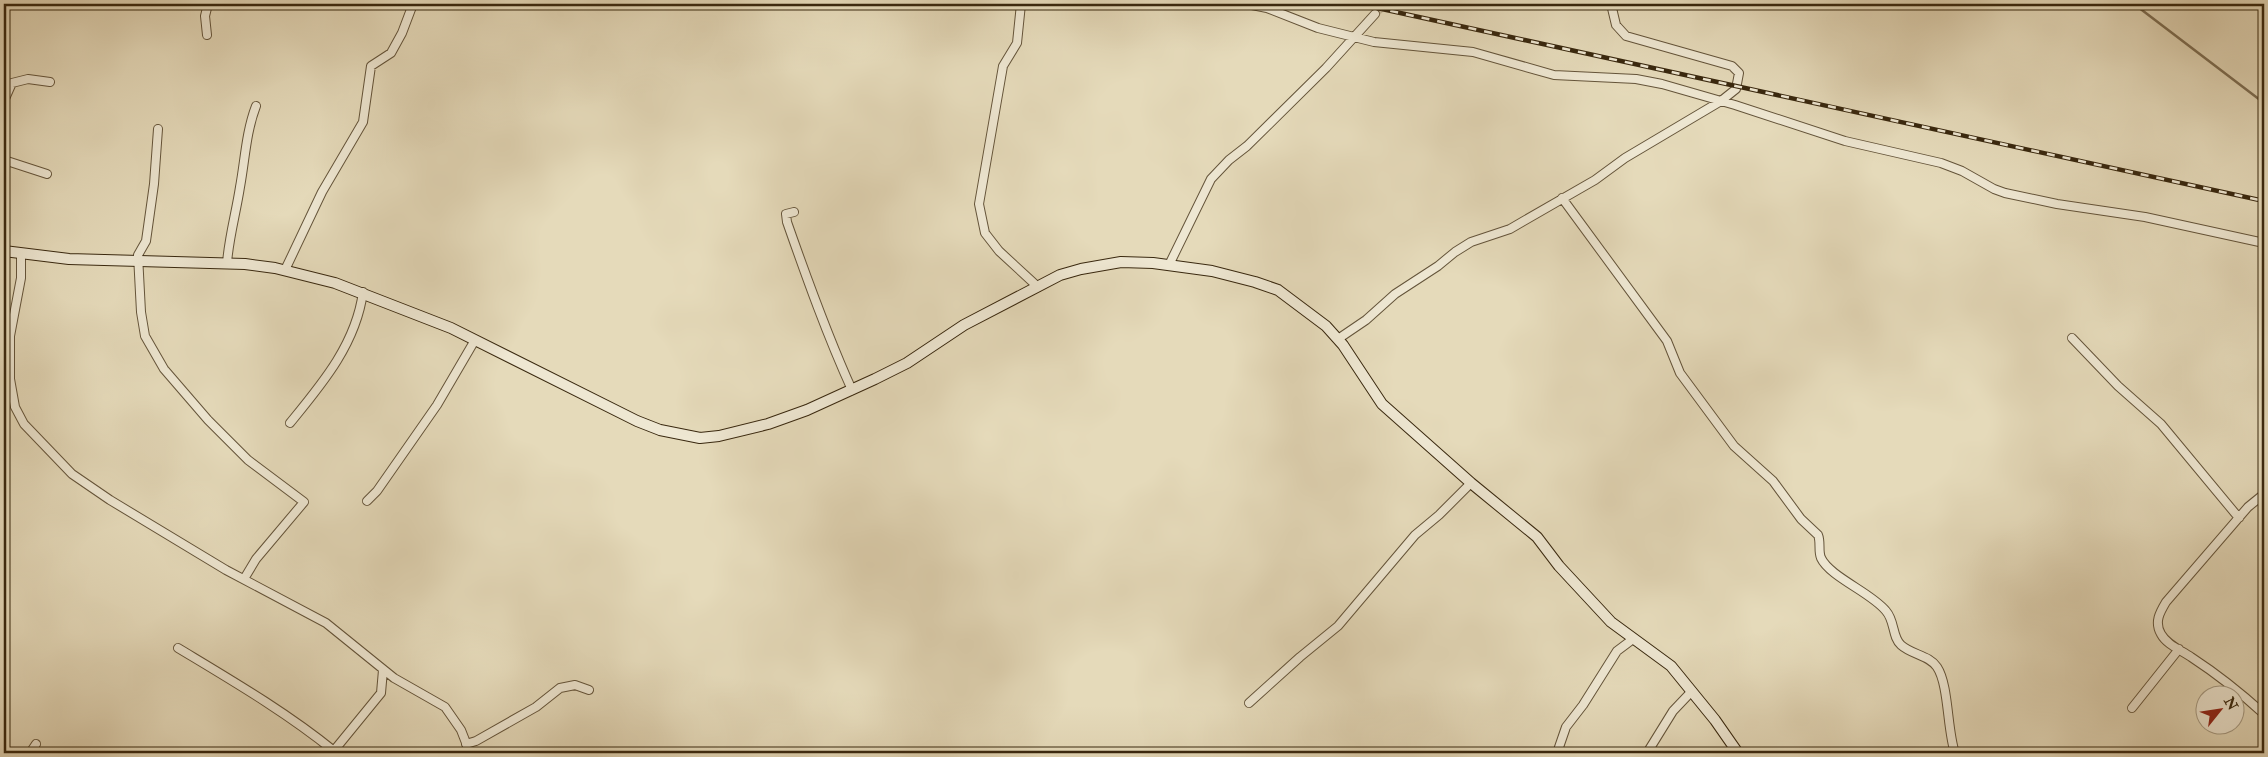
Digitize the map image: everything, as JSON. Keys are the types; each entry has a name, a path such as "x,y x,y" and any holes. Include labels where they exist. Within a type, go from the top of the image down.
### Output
{"street":[{"path":"206,35 205,16 208,4"},
{"path":"285,270 322,192 363,122 371,66 391,53 402,33 413,4"},
{"path":"1021,4 1017,43 1004,66 978,204 985,233 1000,251 1038,287"},
{"path":"1247,4 1268,8 1318,28 1353,38 1374,42 1473,52 1554,75 1636,79 1721,101 1845,141 1941,163 1962,171 2005,193 2057,204 2145,217 2264,242"},
{"path":"1338,339 1366,320 1395,294 1438,266 1455,252 1471,242 1510,229 1595,180 1625,158 1721,101 1736,90 1738,70 1728,64 1626,36 1616,25 1611,4"},
{"path":"1169,265 1211,179 1228,160 1247,146 1326,68 1374,14"},
{"path":"4,102 12,84 28,78 50,82"},
{"path":"227,263 228,238 241,185 251,118 256,106"},
{"path":"158,129 154,184 146,241 138,255 141,312 145,336 164,369 185,396 248,460 304,502 256,559 244,579"},
{"path":"4,160 47,174"},
{"path":"1562,198 1667,341 1680,374 1734,446 1773,481 1801,519 1818,535 1820,553 1824,562 1846,582 1886,610 1899,644 1936,665 1943,683 1955,753"},
{"path":"794,212 786,214 787,222 815,297 826,334 852,390"},
{"path":"4,251 69,259 227,263 285,270 363,292 452,328 637,420 684,436 700,438 719,436 768,424 852,390 907,363 964,325 1060,275 1121,262 1169,265 1212,271 1278,290 1305,308 1338,339 1362,371 1374,394 1382,404 1471,483 1537,537 1579,588 1611,622 1672,666 1738,753"},
{"path":"21,254 23,266 21,278 7,329 7,389 24,424 72,474 110,500 244,579 326,624 394,678 445,707 461,730 470,753"},
{"path":"290,423 334,367 353,330 361,307 363,292"},
{"path":"2072,338 2118,386 2162,424 2239,518"},
{"path":"367,501 378,491 437,405 475,340"},
{"path":"1249,703 1338,626 1415,535 1439,515 1471,483"},
{"path":"2264,494 2239,518 2160,611 2158,618 2160,633 2166,641 2241,692 2264,714"},
{"path":"1556,753 1566,727 1583,705 1617,651 1633,639"},
{"path":"178,648 245,689 314,735 333,752 381,693 383,670"},
{"path":"2132,708 2179,649"},
{"path":"466,744 476,741 536,707 560,688 575,685 589,690"},
{"path":"1647,753 1673,711 1692,691"},
{"path":"30,753 36,744"}],"waterway":[{"path":"2134,4 2264,103"}],"tunnel":[{"path":"1375,14 1385,4"}],"railway":[{"path":"1359,4 2264,201"}]}
